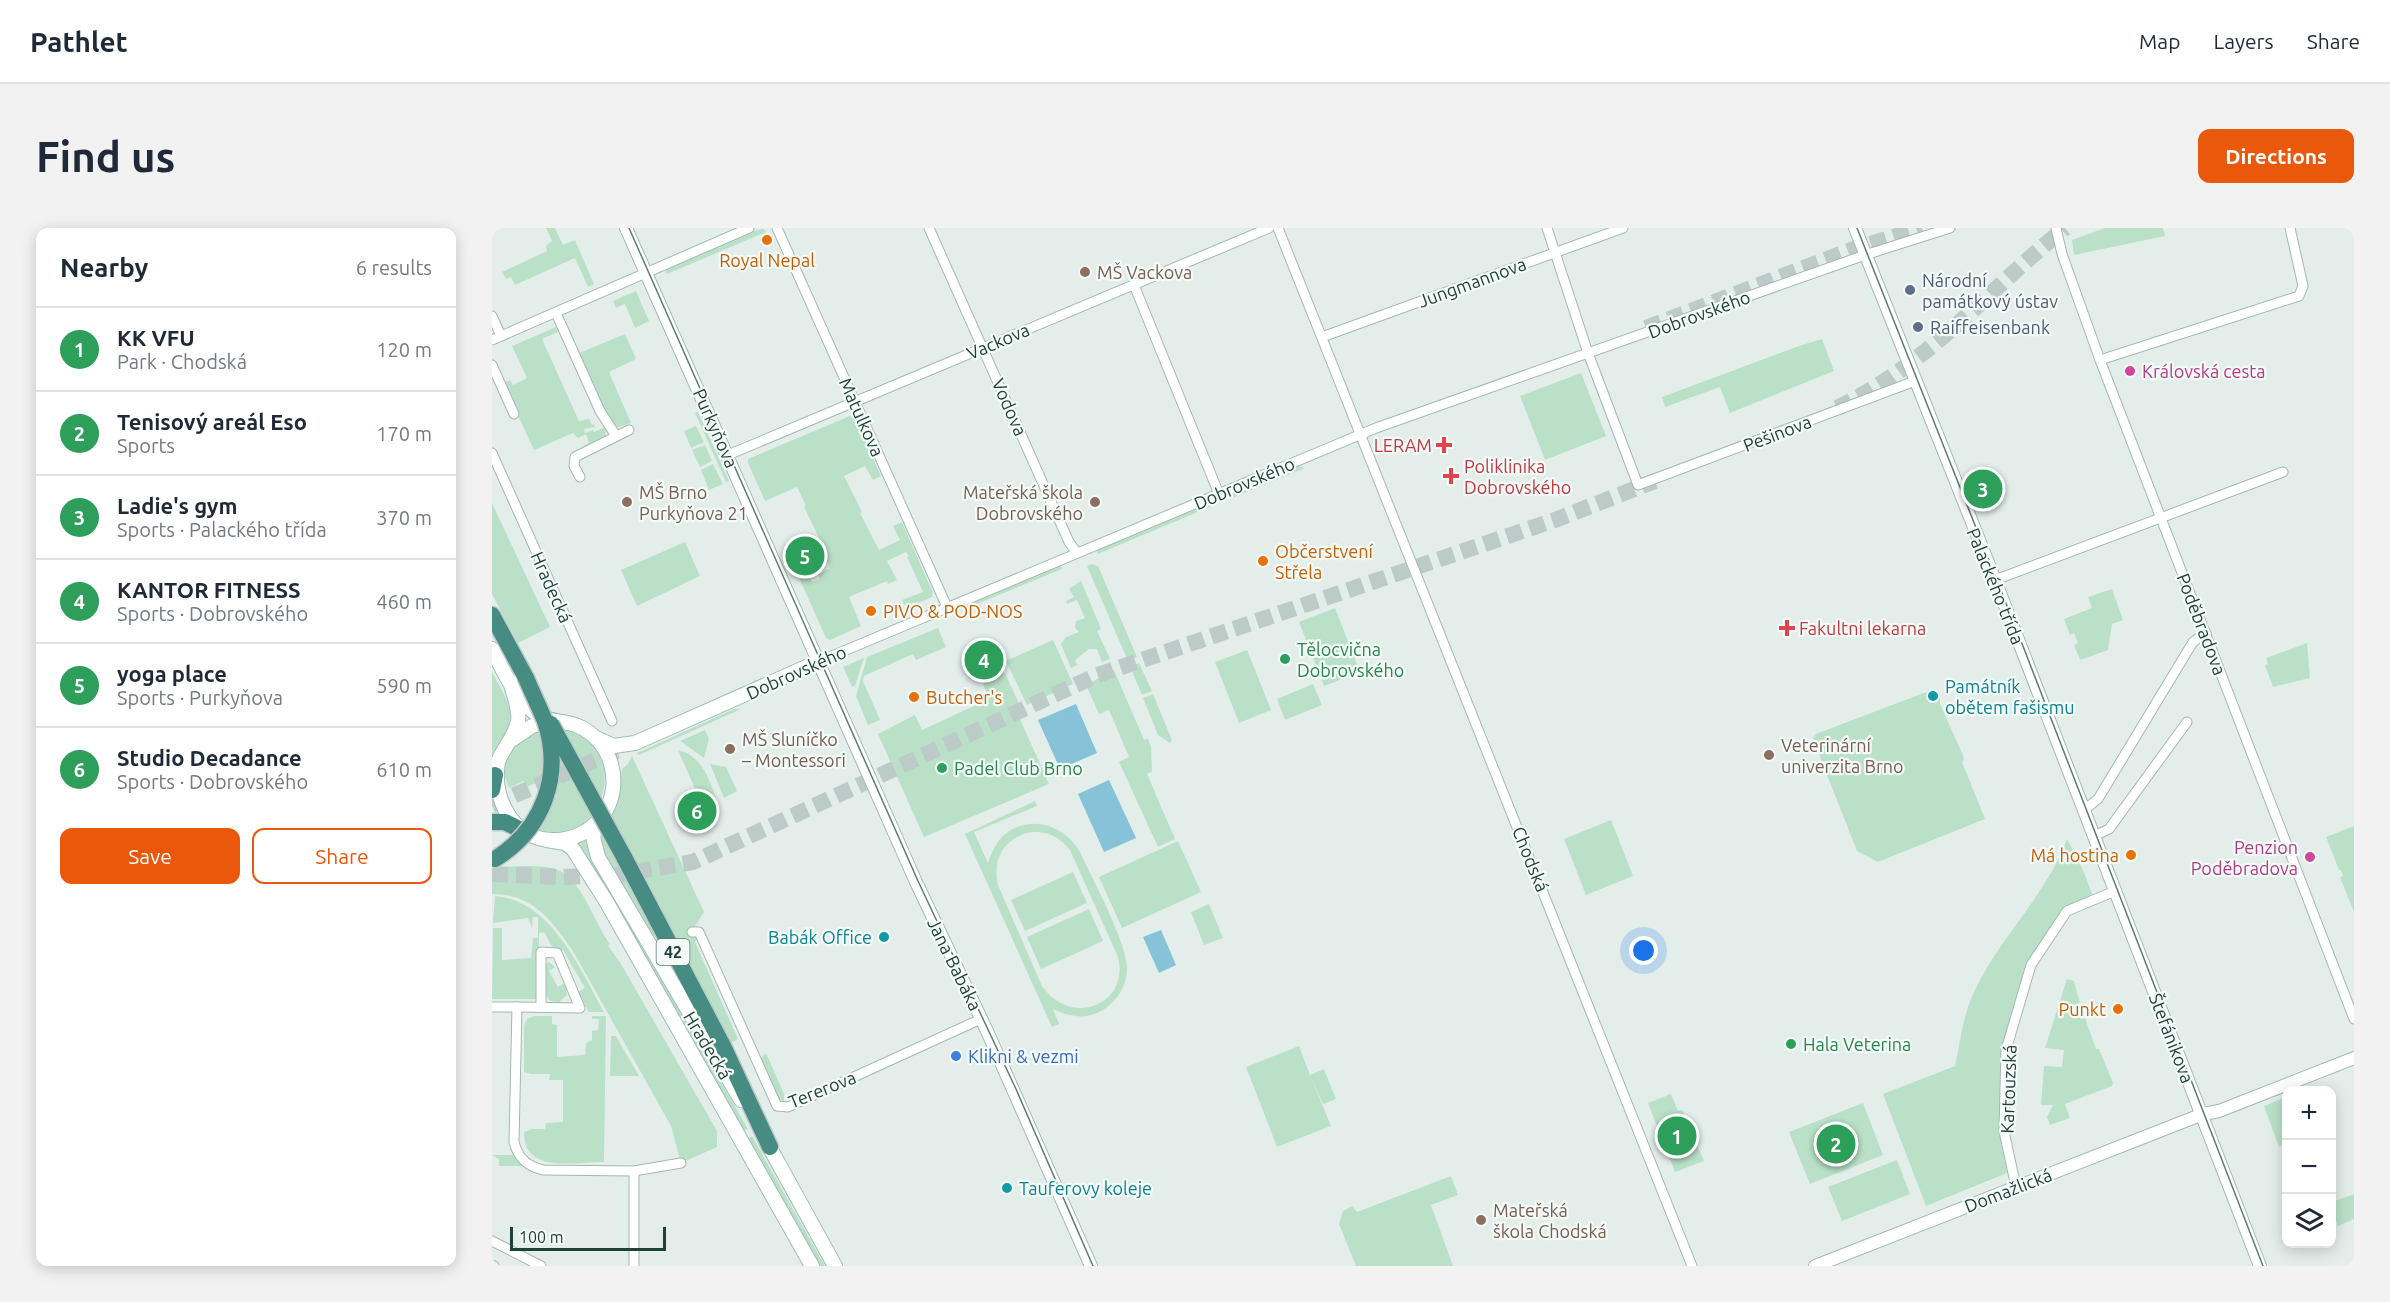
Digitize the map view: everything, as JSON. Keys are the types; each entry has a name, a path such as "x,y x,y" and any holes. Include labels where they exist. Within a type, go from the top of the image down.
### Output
{"highway":[{"name":"42","path":"492,615 518,680 547,729 551,750 550,784 544,805 534,824 520,840 493,860"},
{"name":"42","path":"518,680 624,857 723,1046 770,1147"},
{"path":"492,822 506,822 521,830"}],"main road":[{"path":"492,649 518,680 533,712 545,718 578,726 593,735 609,756 614,778"},
{"name":"Dobrovského","path":"593,735 602,742 614,746 634,744 820,661"},
{"path":"518,680 518,718 515,730 498,762 494,783 500,806 508,818 521,830 547,840 564,840 576,836 598,821 611,799 620,759 634,744"},
{"path":"508,744 522,731 532,726 560,722"},
{"name":"Hradecká","path":"598,821 593,837 598,857 770,1147 835,1266"},
{"name":"Hradecká","path":"547,840 565,843 573,849 606,901 812,1266"}],"street":[{"name":"Purkyňova","path":"626,228 820,661"},
{"path":"492,316 496,338 749,228"},
{"name":"Matulkova","path":"777,228 947,607"},
{"name":"Vodova","path":"929,228 1069,542 1077,553"},
{"name":"Vackova","path":"728,455 1269,228"},
{"name":"Chodská","path":"1278,228 1692,1266"},
{"path":"1547,228 1588,353"},
{"name":"Jungmannova","path":"1322,337 1623,228"},
{"name":"Palackého třída","path":"1855,228 2084,810"},
{"name":"Dobrovského","path":"820,661 1361,435 1865,255 1950,228"},
{"name":"Poděbradova","path":"2056,228 2062,254 2100,360 2354,1019"},
{"path":"2100,360 2300,296 2303,286 2290,228"},
{"path":"1134,285 1219,494"},
{"path":"556,313 600,411 616,436"},
{"name":"Pešinova","path":"1588,353 1638,485 1915,381"},
{"path":"492,365 514,414"},
{"path":"579,477 574,466 575,457 629,430"},
{"name":"Hradecká","path":"492,453 612,722"},
{"path":"1995,580 2283,472"},
{"path":"2084,810 2098,799 2193,642 2206,633"},
{"name":"Jana Babáka","path":"820,661 916,882 981,1019 1091,1266"},
{"path":"2094,836 2109,829 2187,722"},
{"name":"Štefánikova","path":"2084,810 2260,1266"},
{"name":"Kartouzská","path":"2016,1187 2004,1131 2006,1050 2031,965 2067,911 2115,891"},
{"name":"Tererova","path":"692,932 699,932 777,1106 788,1107 981,1019"},
{"path":"492,1007 580,1008 557,953 541,952 541,1007"},
{"path":"517,1007 514,1142 517,1153 530,1166 543,1170 634,1171 681,1163"},
{"name":"Domažlická","path":"1815,1266 2201,1115 2219,1111 2354,1058"},
{"path":"634,1171 634,1266"},
{"path":"492,1241 542,1266"}],"green space":[{"path":"546,228 555,228 563,245 575,240 594,284 588,287 575,258 515,285 511,277 506,279 502,272 547,251 546,246 552,241"},
{"path":"2105,228 2163,228 2165,236 2074,255 2072,240"},
{"path":"764,229 766,232 667,274 665,270 753,231"},
{"path":"636,291 649,321 635,328 625,304 616,308 613,301"},
{"path":"556,327 558,332 542,339 579,421 589,419 592,425 594,424 595,427 584,429 585,433 605,427 606,435 603,439 580,448 589,443 586,434 578,438 573,433 534,450 503,383 510,380 513,385 527,378 512,346"},
{"path":"625,334 636,359 609,372 631,423 616,428 608,418 577,354"},
{"path":"1822,339 1834,371 1730,413 1720,387 1665,407 1662,397"},
{"path":"1581,373 1606,436 1545,460 1520,396"},
{"path":"698,412 729,481 726,482 695,413"},
{"path":"850,416 855,418 881,476 873,480 865,466 844,476 862,512 860,513 879,550 900,540 893,526 902,522 933,593 932,597 906,608 902,600 923,592 906,552 887,561 897,580 888,584 887,581 849,597 861,626 830,640 826,638 795,569 803,565 807,578 809,577 812,582 820,579 818,574 830,568 804,507 806,506 797,487 765,501 748,459"},
{"path":"696,426 704,442 691,448 684,431"},
{"path":"705,445 712,461 700,467 692,450"},
{"path":"713,464 723,484 709,490 701,470"},
{"path":"1300,466 1305,468 1232,498 1231,495"},
{"path":"492,503 550,627 518,643 492,594"},
{"path":"1211,503 1212,506 1098,554 1097,550"},
{"path":"685,542 700,576 637,606 621,570"},
{"path":"1092,564 1098,566 1137,657 1128,661 1087,566"},
{"path":"1060,565 1062,569 965,609 962,608 964,605"},
{"path":"1081,581 1101,629 1097,631 1110,659 1102,662 1097,649 1089,649 1075,660 1077,665 1071,668 1061,644 1066,637 1079,632 1075,628 1076,621 1085,618 1077,600 1067,604 1066,601 1074,597 1069,589"},
{"path":"2112,589 2123,620 2112,624 2108,650 2080,660 2074,645 2078,643 2074,633 2070,635 2064,619 2092,608 2088,597"},
{"path":"1335,608 1360,672 1324,686 1299,622"},
{"path":"938,628 946,647 916,660 913,654 864,676 863,681 880,720 868,725 856,696 867,657"},
{"path":"1053,640 1073,684 1027,705 1006,661"},
{"path":"2307,643 2310,678 2273,687 2265,665 2268,664 2266,658"},
{"path":"1247,650 1271,710 1239,723 1215,662"},
{"path":"864,658 855,686 852,687 843,667"},
{"path":"1139,663 1152,691 1142,695 1130,667"},
{"path":"1114,670 1144,740 1148,739 1151,747 1152,772 1147,774 1175,839 1158,847 1119,762 1129,757 1109,710 1099,714 1086,685"},
{"path":"492,672 507,700 510,723 492,755"},
{"name":"Padel Club Brno","path":"1005,673 1021,708 1016,710 1049,784 924,837 878,734 915,715 922,730 989,699 983,683"},
{"path":"1313,684 1322,705 1285,720 1277,699"},
{"path":"1934,689 1940,695 1940,704 1962,753 1964,759 1962,762 1985,819 1878,862 1857,851 1813,739 1816,734"},
{"path":"1153,694 1172,740 1170,743 1158,735 1143,698"},
{"path":"734,709 741,709 639,755 637,753"},
{"path":"548,729 546,778 527,787 524,781 509,788 503,771 509,755 525,738"},
{"path":"705,730 709,739 704,758 680,741"},
{"path":"562,731 586,739 599,754 604,773 603,793 595,811 580,825 561,832 536,829 549,800 557,797 554,789 560,765"},
{"path":"678,750 687,753 701,765 720,809 706,814"},
{"path":"632,756 704,912 694,928 697,939 695,942 738,1039 728,1045 609,818 618,800 622,769"},
{"path":"710,764 726,767 737,791 724,798"},
{"path":"1035,801 1037,806 974,832 988,863 1001,838 1022,825 1045,825 1056,829 1074,844 1109,912 1126,958 1127,969 1121,991 1106,1008 1087,1016 1073,1016 1053,1009 1059,1024 1052,1027 965,834","holes":["1031,832 1053,836 1070,850 1118,957 1119,974 1115,988 1107,998 1095,1005 1082,1008 1068,1006 1054,999 1042,986 998,885 997,867 1002,851 1014,839"]},
{"path":"1611,820 1633,876 1586,895 1564,839"},
{"path":"2354,826 2354,912 2340,877 2343,876 2341,870 2339,870 2326,837"},
{"path":"602,832 656,936 652,936 605,857"},
{"path":"2067,839 2093,896 2064,907 2026,965 2002,1048 1999,1130 2007,1173 1926,1206 1883,1094 1955,1066 1964,1020 1973,994 1995,955 2047,880"},
{"path":"585,840 591,858 748,1129 744,1131 576,843"},
{"path":"1178,841 1201,892 1122,928 1099,877"},
{"path":"549,867 564,873 580,890 610,944 608,945 717,1131 717,1147 681,1163 671,1126 573,951 540,911 519,899 492,894 492,869"},
{"path":"1073,872 1087,903 1025,931 1011,900"},
{"path":"495,896 515,901 533,910 548,924 574,958 604,1012 589,1012 578,992 585,988 563,950 554,950 544,932 539,933 539,992 536,999 492,999 493,928 502,928 502,960 531,958 533,938 538,938 538,917 533,917 532,928 528,918 493,923"},
{"path":"1209,904 1223,938 1204,945 1191,912"},
{"path":"1089,909 1103,941 1041,969 1027,937"},
{"path":"549,962 555,967 549,971 558,987 565,983 567,995 559,1002 550,1001 544,992 545,964"},
{"path":"2067,979 2074,981 2080,1003 2076,1005 2080,1013 2083,1012 2084,1015 2081,1019 2085,1018 2096,1049 2099,1049 2113,1083 2112,1086 2065,1104 2070,1118 2050,1125 2047,1117 2053,1105 2041,1105 2044,1066 2062,1067 2064,1050 2045,1048"},
{"path":"534,1016 552,1016 552,1024 557,1025 557,1057 585,1055 586,1043 592,1040 592,1031 598,1030 599,1019 592,1019 592,1016 606,1016 604,1162 553,1163 541,1160 532,1154 526,1145 524,1132 532,1129 545,1129 546,1123 563,1122 563,1080 549,1080 550,1074 524,1072 524,1026 527,1019"},
{"path":"611,1036 616,1036 639,1076 610,1076"},
{"path":"1299,1046 1310,1075 1324,1069 1336,1099 1323,1104 1311,1077 1331,1126 1277,1147 1246,1067"},
{"path":"766,1053 784,1094 784,1103 777,1096 761,1058"},
{"path":"1671,1094 1678,1111 1682,1110 1704,1161 1675,1172 1648,1103"},
{"path":"2282,1099 2282,1146 2279,1147 2264,1106"},
{"path":"1863,1103 1883,1155 1810,1184 1789,1132"},
{"path":"752,1136 825,1266 819,1266 748,1139"},
{"path":"492,1155 514,1155 523,1166 499,1166 499,1159"},
{"path":"1897,1160 1910,1194 1842,1221 1828,1187"},
{"path":"1451,1176 1458,1195 1431,1205 1453,1266 1356,1266 1339,1224 1343,1211 1352,1206 1357,1212"},
{"path":"2354,1194 2354,1219 2338,1226 2336,1201"}],"water":[{"path":"1076,704 1097,753 1060,769 1038,720"},
{"path":"1109,780 1136,838 1104,852 1078,794"},
{"path":"1161,930 1176,965 1159,973 1143,937"}],"tunnel":[{"path":"1646,328 1851,250 1922,228"},
{"path":"1837,408 1901,370 1929,348 2065,228"},
{"path":"492,874 561,877 618,875 693,862 1095,676 1555,520 1655,481"},
{"path":"492,805 621,749"}],"tram line":[{"path":"629,228 918,881 1016,1089 1093,1266"},
{"path":"1857,228 2021,641 2263,1266"}],"place":[{"name":"Royal Nepal","path":"767,240"},
{"name":"MŠ Vackova","path":"1085,272"},
{"name":"Národní památkový ústav","path":"1910,290"},
{"name":"Raiffeisenbank","path":"1918,327"},
{"name":"Královská cesta","path":"2130,371"},
{"name":"LERAM","path":"1444,445"},
{"name":"Poliklinika Dobrovského","path":"1451,476"},
{"name":"Ladie's gym","path":"1983,489"},
{"name":"MŠ Brno Purkyňova 21","path":"627,502"},
{"name":"Mateřská škola Dobrovského","path":"1095,502"},
{"name":"yoga place","path":"805,556"},
{"name":"Občerstvení Střela","path":"1263,561"},
{"name":"PIVO & POD-NOS","path":"871,611"},
{"name":"Fakultni lekarna","path":"1787,628"},
{"name":"Tělocvična Dobrovského","path":"1285,659"},
{"name":"KANTOR FITNESS","path":"984,660"},
{"name":"Památník obětem fašismu","path":"1933,696"},
{"name":"Butcher's","path":"914,697"},
{"name":"MŠ Sluníčko – Montessori","path":"730,749"},
{"name":"Veterinární univerzita Brno","path":"1769,755"},
{"name":"Padel Club Brno","path":"942,768"},
{"name":"Studio Decadance","path":"697,811"},
{"name":"Má hostina","path":"2131,855"},
{"name":"Penzion Poděbradova","path":"2310,857"},
{"name":"Babák Office","path":"884,937"},
{"name":"Punkt","path":"2118,1009"},
{"name":"Hala Veterina","path":"1791,1044"},
{"name":"Klikni & vezmi","path":"956,1056"},
{"name":"KK VFU","path":"1677,1136"},
{"name":"Tenisový areál Eso","path":"1836,1144"},
{"name":"Tauferovy koleje","path":"1007,1188"},
{"name":"Mateřská škola Chodská","path":"1481,1220"}]}
